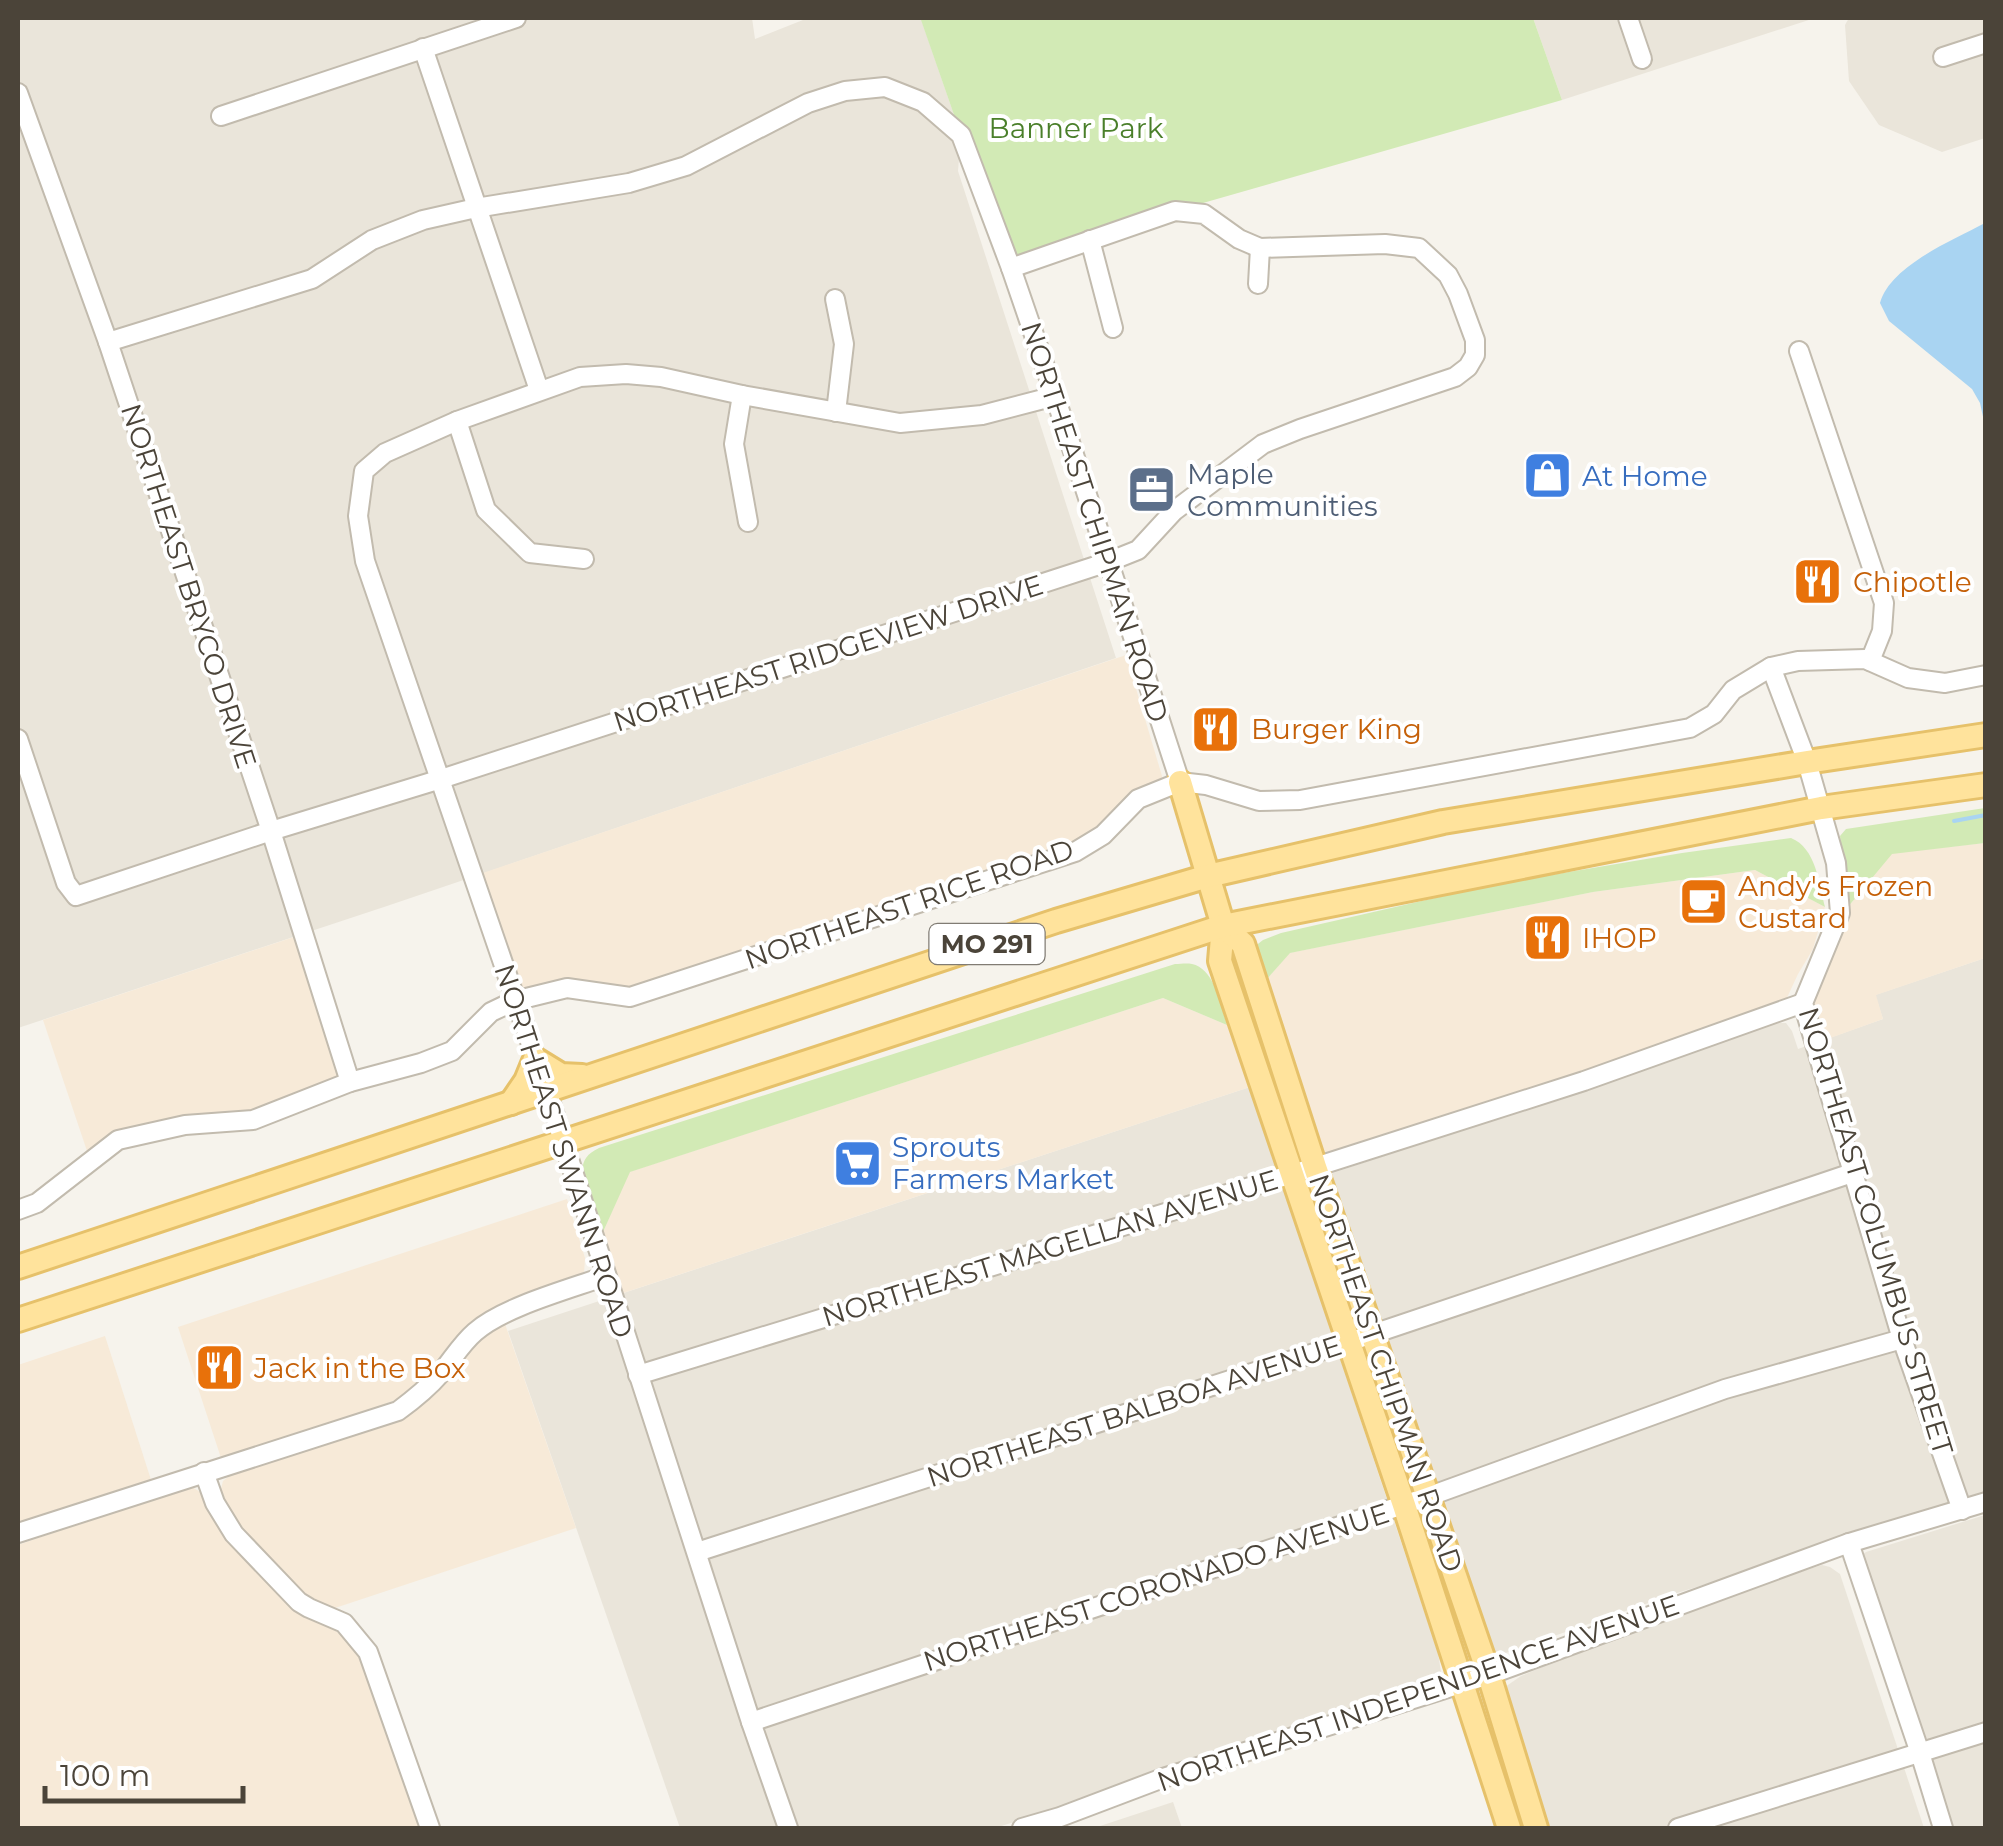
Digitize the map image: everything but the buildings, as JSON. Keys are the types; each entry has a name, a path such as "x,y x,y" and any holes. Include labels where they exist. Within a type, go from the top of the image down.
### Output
{"main road":[{"name":"MO 291","path":"18,1267 1056,921 1208,876 1443,822 1986,736"},
{"name":"NORTHEAST CHIPMAN ROAD","path":"1180,782 1223,926 1220,961 1509,1828"},
{"name":"MO 291","path":"18,1320 1223,926 1821,808 1986,785"},
{"name":"NORTHEAST CHIPMAN ROAD","path":"1223,926 1243,944 1489,1675 1536,1828"},
{"path":"511,1103 535,1058 560,1075 591,1076"},
{"path":"1256,1068 1280,1059"}],"street":[{"path":"220,116 516,18"},
{"path":"1628,18 1642,59"},
{"path":"1943,58 1986,43"},
{"path":"423,48 539,390"},
{"name":"NORTHEAST CHIPMAN ROAD","path":"476,208 629,183 686,166 808,103 846,90 884,87 923,102 961,136 1054,396 1180,782"},
{"name":"NORTHEAST BRYCO DRIVE","path":"18,93 108,342 350,1082"},
{"path":"108,342 312,279 372,240 423,220 476,208"},
{"path":"1010,268 1175,211 1204,214 1239,239 1260,248 1258,284"},
{"path":"1090,240 1113,328"},
{"name":"NORTHEAST RIDGEVIEW DRIVE","path":"18,739 66,883 76,896 270,830 441,779 1108,562 1138,550 1174,512 1263,444 1300,428 1455,378 1475,355 1475,340 1458,294 1448,275 1419,248 1385,244 1260,248"},
{"path":"835,299 844,344 836,412"},
{"path":"1798,351 1884,603 1882,631 1870,661"},
{"path":"584,559 530,553 486,510 457,421 580,377 626,374 661,377 900,422 982,415 1054,396"},
{"path":"742,395 734,444 748,522"},
{"name":"NORTHEAST SWANN ROAD","path":"457,421 385,453 364,470 358,516 366,561 546,1091 788,1828"},
{"path":"1180,782 1206,785 1259,802 1300,800 1681,730 1714,714 1733,690 1771,668 1798,661 1865,659 1908,678 1945,683 1986,675"},
{"name":"NORTHEAST COLUMBUS STREET","path":"1771,668 1807,762 1836,864 1840,913 1803,1003 1902,1339 1962,1510"},
{"name":"NORTHEAST RICE ROAD","path":"18,1210 37,1203 118,1140 185,1125 254,1120 350,1082 452,1051 491,1012 514,1000 567,988 630,997 1075,852 1103,835 1138,799 1180,782"},
{"name":"NORTHEAST MAGELLAN AVENUE","path":"638,1375 1315,1167 1584,1080 1803,1003"},
{"name":"NORTHEAST BALBOA AVENUE","path":"697,1552 1349,1342 1855,1172"},
{"path":"18,1534 398,1410 416,1398 464,1343 496,1317 606,1276"},
{"name":"NORTHEAST CORONADO AVENUE","path":"751,1722 1404,1505 1726,1390 1902,1339"},
{"path":"204,1472 215,1503 234,1534 299,1602 344,1623 368,1652 430,1828"},
{"name":"NORTHEAST INDEPENDENCE AVENUE","path":"1022,1828 1062,1823 1163,1778 1489,1675 1849,1543 1986,1502"},
{"path":"1849,1543 1943,1828"},
{"path":"1678,1828 1735,1820 1986,1732"}],"shaded area":[{"path":"18,18 752,18 755,39 808,18 921,19 961,135 958,171 1116,658 18,1028"},
{"path":"1533,18 1815,18 1562,100"},
{"path":"1849,18 1985,18 1985,138 1942,152 1879,125 1849,81 1845,25"},
{"path":"1126,655 1161,781 1085,842 639,989 519,989 480,874"},
{"path":"1985,843 1985,958 1876,995 1883,1019 1811,1045 1809,999 1841,916 1891,853"},
{"path":"1755,870 1825,907 1813,949 1785,1002 1326,1158 1317,1157 1259,988 1289,953 1593,892"},
{"path":"294,937 338,1069 336,1082 274,1107 89,1157 43,1020"},
{"path":"1985,958 1985,1498 1677,1593 1500,1655 1487,1655 1323,1182 1333,1173 1777,1023 1786,1023 1798,1049 1883,1019 1875,995"},
{"path":"1163,998 1227,1025 1250,1087 614,1296 619,1283 603,1232 629,1172"},
{"path":"1250,1087 1438,1653 1441,1672 1436,1684 1426,1692 995,1828 680,1828 508,1331"},
{"path":"567,1199 585,1258 580,1278 520,1299 405,1396 221,1458 178,1327"},
{"path":"505,1324 576,1528 332,1609 307,1597 248,1538 226,1505 223,1481 233,1473 417,1408 432,1397 481,1338"},
{"path":"105,1336 152,1483 18,1527 18,1365"},
{"path":"184,1487 202,1493 225,1539 292,1610 332,1628 360,1654 422,1828 18,1828 18,1545"},
{"path":"1985,1515 1985,1828 1940,1828 1857,1559 1866,1552"},
{"path":"1822,1565 1840,1574 1924,1828 1536,1828 1499,1697 1505,1687 1521,1676 1680,1609"},
{"path":"1173,1802 1182,1828 1094,1828"}],"green space":[{"name":"Banner Park","path":"885,18 1533,18 1562,100 1175,211 1011,268 921,20"},
{"path":"1985,808 1985,843 1892,854 1847,908 1840,836 1846,829"},
{"path":"1791,838 1811,858 1825,907 1755,870 1593,892 1290,953 1259,988 1254,947 1281,933 1492,885"},
{"path":"1175,964 1192,964 1206,973 1216,989 1227,1025 1163,998 630,1172 603,1232 582,1172 586,1157 599,1148"}],"water":[{"path":"1985,223 1985,426 1972,389 1889,321 1880,303 1896,277 1909,266"}],"waterway":[{"path":"1954,821 1986,815"}],"place":[{"name":"At Home","path":"1547,476"},
{"name":"Maple Communities","path":"1152,490"},
{"name":"Chipotle","path":"1818,582"},
{"name":"Burger King","path":"1216,729"},
{"name":"Andy's Frozen Custard","path":"1703,902"},
{"name":"IHOP","path":"1547,938"},
{"name":"Sprouts Farmers Market","path":"857,1163"},
{"name":"Jack in the Box","path":"219,1368"}]}
